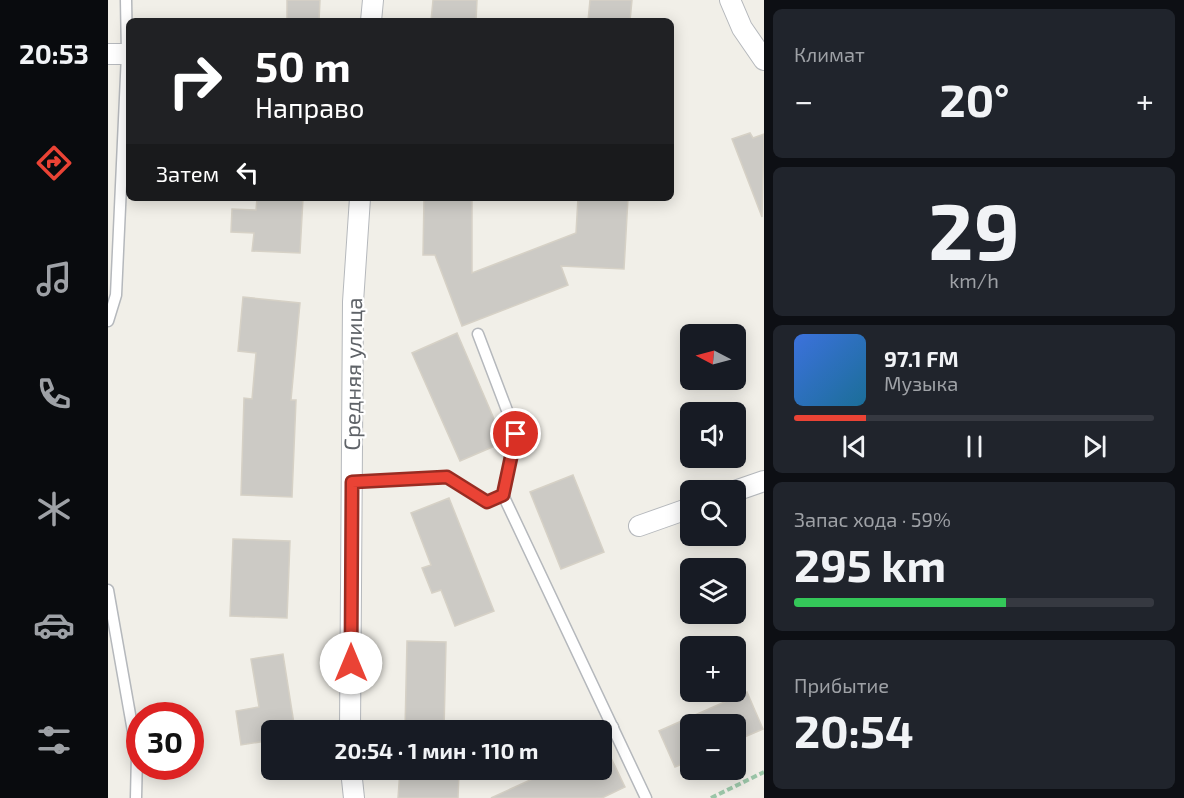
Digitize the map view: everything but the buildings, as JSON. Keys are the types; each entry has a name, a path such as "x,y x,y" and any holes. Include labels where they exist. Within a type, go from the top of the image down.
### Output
{"street":[{"path":"371,18 373,0"},
{"path":"730,0 742,28 764,60"},
{"name":"Средняя улица","path":"350,720 353,302 360,201"},
{"path":"746,487 764,481"},
{"path":"639,526 680,512"},
{"path":"352,780 354,798"}],"lane":[{"path":"108,321 116,295 121,54 126,0"},
{"path":"478,334 516,434 503,495 646,798"},
{"path":"352,482 447,477 487,502 503,495"},
{"path":"108,590 137,754 136,798"}],"path":[{"path":"711,798 764,772"}],"route":[{"path":"351,663 352,482 447,477 487,502 503,495 516,434"}]}
